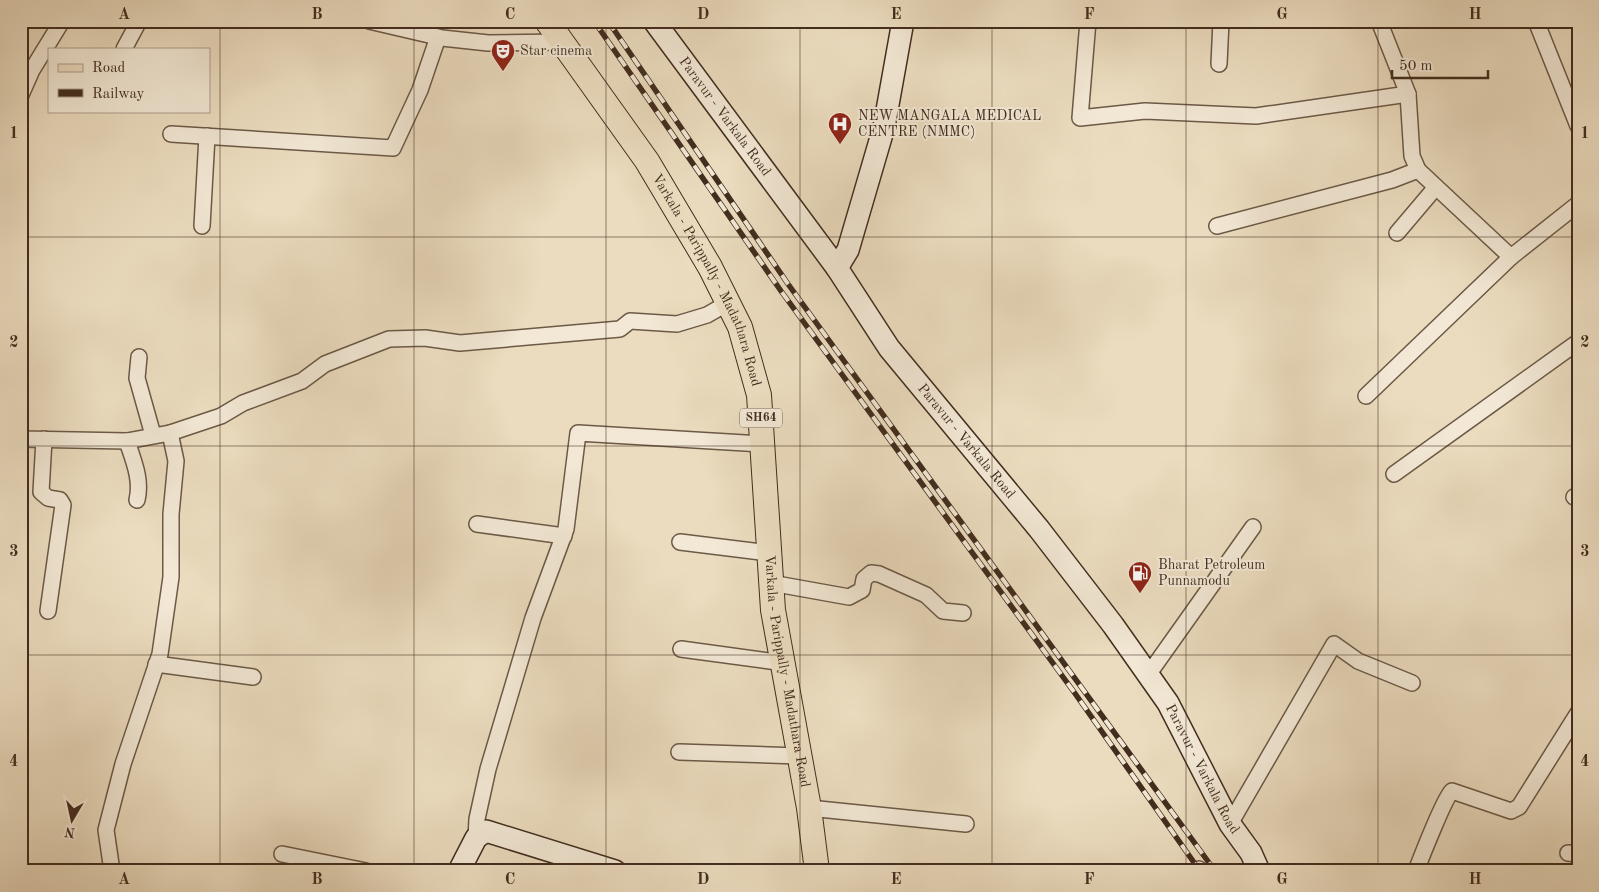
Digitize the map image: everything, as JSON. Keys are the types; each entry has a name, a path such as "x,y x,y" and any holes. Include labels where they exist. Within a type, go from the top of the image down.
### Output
{"main road":[{"name":"Varkala - Parippally - Madathara Road","path":"547,21 647,161 710,267 740,327 760,395 774,610 809,808 817,871"},
{"name":"Paravur - Varkala Road","path":"654,21 837,268 889,348 1039,529 1168,703 1230,824 1251,853 1259,871"},
{"path":"837,268 848,250 884,127 903,21"},
{"path":"459,871 476,838 486,831 615,871"}],"street":[{"path":"21,95 32,70 62,21"},
{"path":"125,48 139,21"},
{"path":"369,21 438,37 488,43 561,42"},
{"path":"1088,21 1080,118 1145,111 1256,116 1408,94"},
{"path":"1219,64 1221,21"},
{"path":"1379,21 1408,94 1412,156 1418,170 1511,257"},
{"path":"1536,21 1578,126"},
{"path":"171,134 393,148 420,90 438,37"},
{"path":"202,226 207,136"},
{"path":"1217,226 1392,180 1418,170"},
{"path":"1397,233 1436,187"},
{"path":"1366,396 1511,257 1578,204"},
{"path":"21,439 127,441 170,433 221,416 257,397 302,381 325,364 389,339 425,338 460,343 620,329 630,321 677,324 707,315 728,303"},
{"path":"1394,474 1578,342"},
{"path":"139,357 137,378 153,435"},
{"path":"112,871 106,830 123,764 160,654 171,577 171,514 176,461 170,433"},
{"path":"476,838 477,819 488,769 533,618 564,536 578,433 762,444"},
{"path":"44,439 41,492 48,498 60,500 63,505 48,611"},
{"path":"127,441 138,474 140,490 137,500"},
{"path":"477,524 564,536"},
{"path":"1148,675 1253,527"},
{"path":"680,542 769,553"},
{"path":"771,583 849,597 862,590 864,579 871,573 879,574 926,595 943,611 963,613"},
{"path":"1230,824 1334,644 1358,660 1412,683"},
{"path":"681,649 784,663"},
{"path":"156,664 253,677"},
{"path":"1416,871 1444,808 1447,795 1452,791 1511,811 1519,807 1578,713"},
{"path":"679,752 799,756"},
{"path":"809,808 966,824"},
{"path":"282,854 366,871"}],"railway":[{"path":"594,21 781,291 1074,692 1200,871"},
{"path":"608,21 788,284 1215,871"}],"place":[{"name":"Star cinema","path":"503,72"},
{"name":"NEW MANGALA MEDICAL CENTRE (NMMC)","path":"840,145"},
{"name":"Bharat Petroleum Punnamodu","path":"1140,594"}]}
